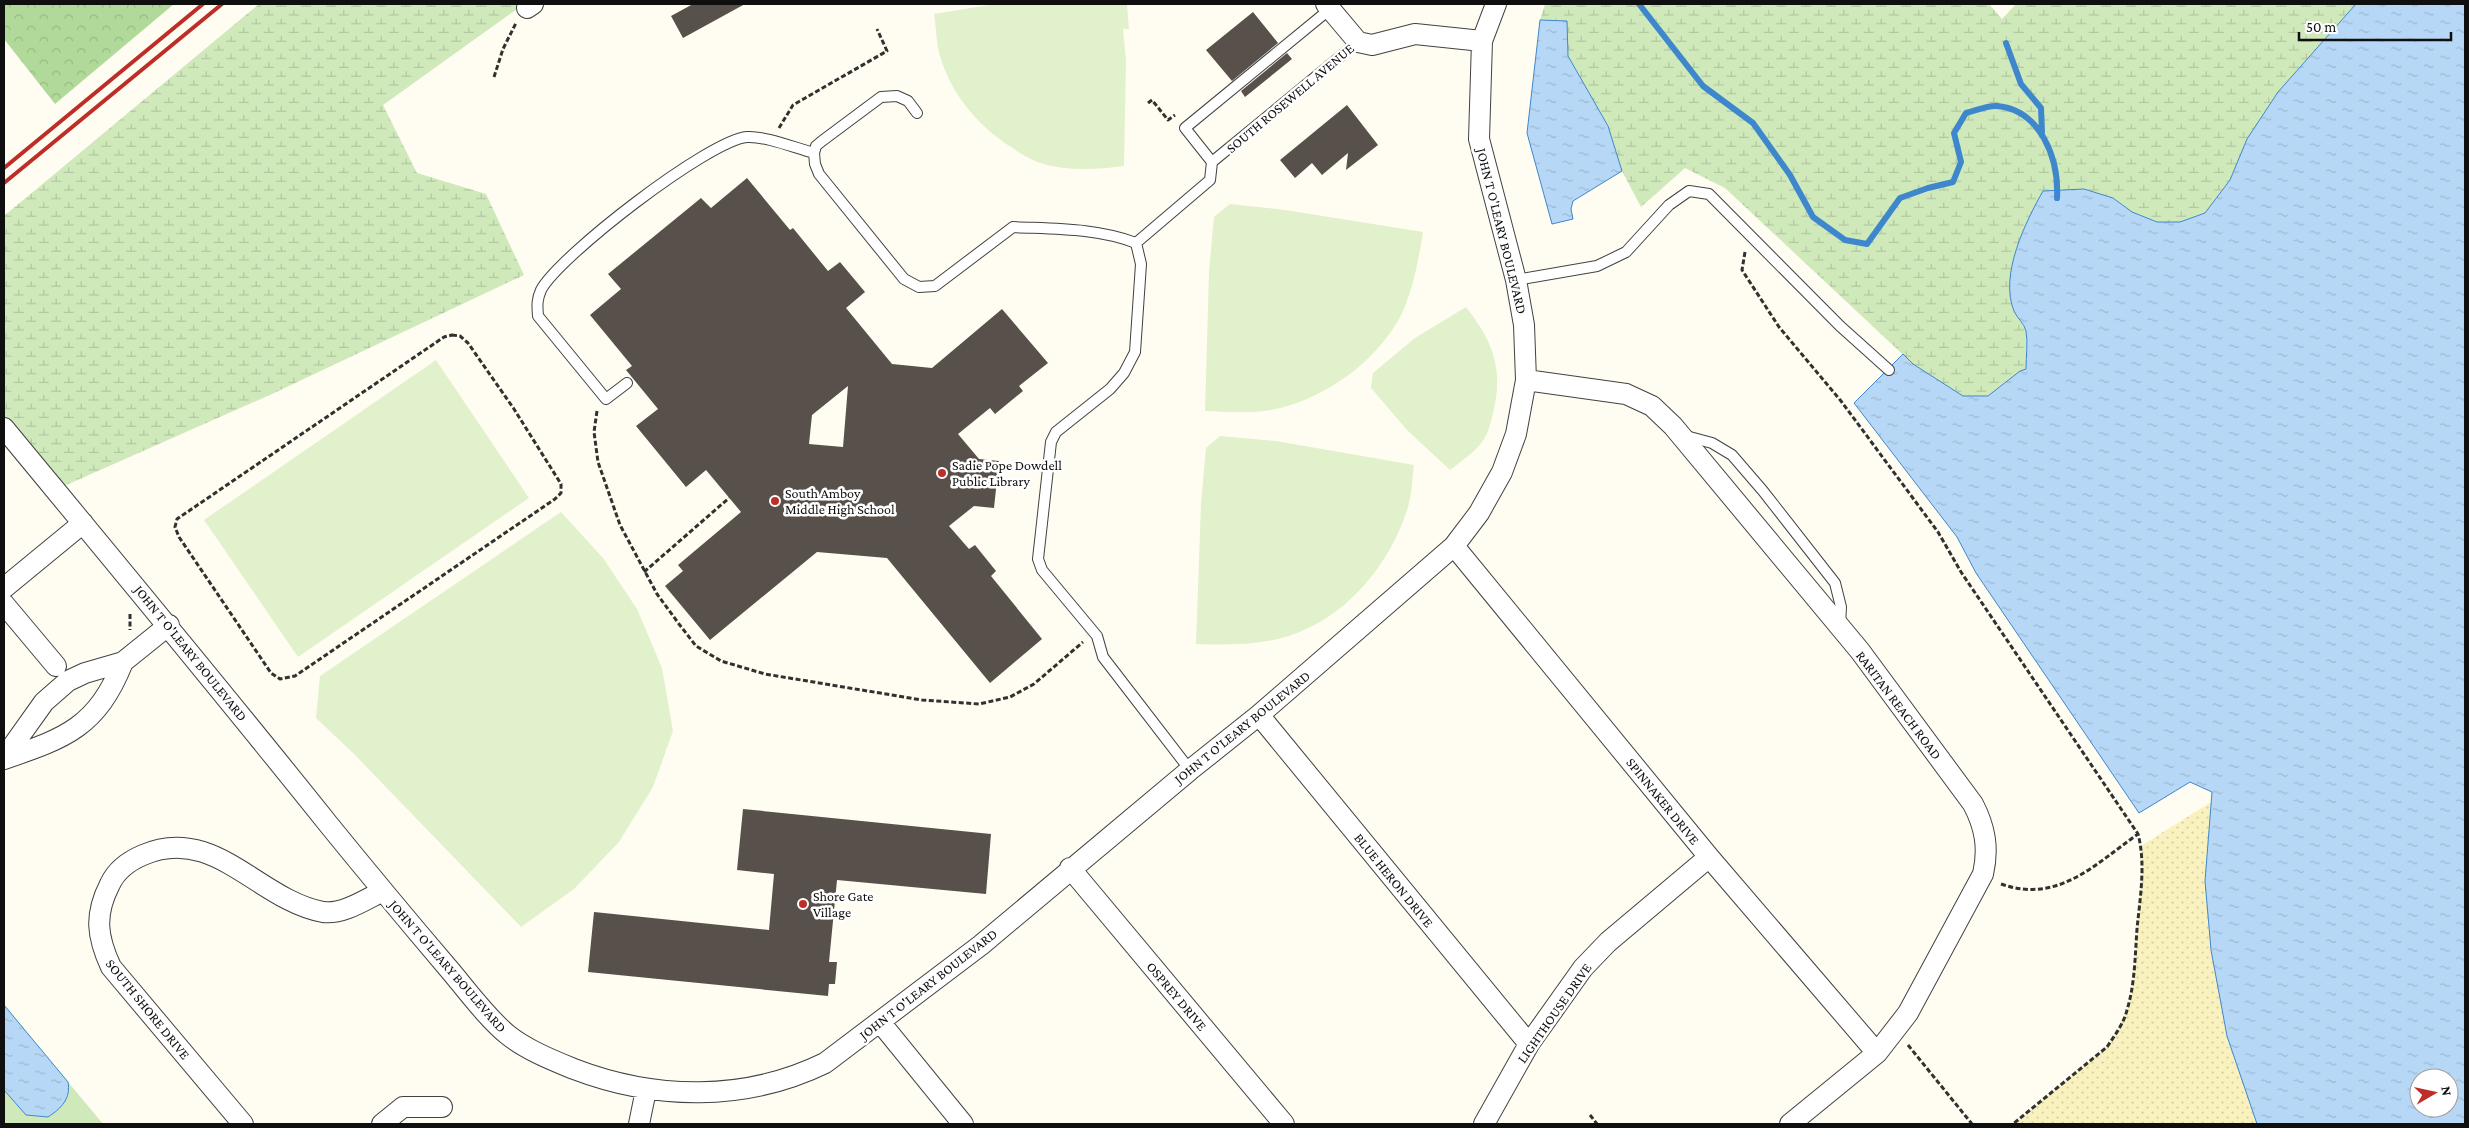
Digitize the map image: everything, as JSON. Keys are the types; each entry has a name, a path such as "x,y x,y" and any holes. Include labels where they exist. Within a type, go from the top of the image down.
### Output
{"street":[{"name":"JOHN T O'LEARY BOULEVARD","path":"4,428 169,625 383,891 507,1035 558,1062 596,1077 646,1090 697,1094 750,1089 811,1070 825,1063 980,946 1070,868 1259,716 1454,546 1479,512 1502,472 1516,434 1526,380 1524,325 1516,280 1479,138 1482,41 1496,4"},
{"path":"1328,7 1358,42"},
{"name":"SOUTH ROSEWELL AVENUE","path":"1358,42 1372,46 1415,34 1482,41"},
{"name":"RARITAN REACH ROAD","path":"1526,380 1626,394 1652,406 1680,435 1840,627 1973,804 1982,821 1987,857 1981,877 1908,1013 1877,1052 1790,1124"},
{"path":"4,588 83,523"},
{"name":"SPINNAKER DRIVE","path":"1454,546 1709,857 1877,1052"},
{"path":"4,604 56,666"},
{"path":"4,759 44,702 68,681 85,673 123,662 169,625"},
{"path":"4,759 55,740 81,725 108,696 123,662"},
{"name":"BLUE HERON DRIVE","path":"1259,716 1530,1044"},
{"name":"SOUTH SHORE DRIVE","path":"243,1124 111,967 101,945 99,916 104,895 114,876 134,859 157,849 182,848 204,850 230,864 274,893 305,907 326,912 345,909 383,891"},
{"name":"LIGHTHOUSE DRIVE","path":"1484,1124 1530,1044 1583,968 1608,942 1709,857"},
{"name":"OSPREY DRIVE","path":"1070,868 1284,1124"},
{"path":"880,1022 963,1124"},
{"path":"639,1124 646,1090"},
{"path":"382,1124 403,1107 442,1107"}],"lane":[{"path":"1212,162 1185,128 1328,7"},
{"name":"SOUTH ROSEWELL AVENUE","path":"1136,243 1210,180 1212,162 1358,42"},
{"path":"918,113 908,101 897,96 881,96 816,146 814,153 815,164 827,185 904,279 920,287 935,286 1013,226 1089,231 1115,235 1136,243 1141,264 1135,352 1124,373 1110,389 1056,432 1051,442 1038,559 1042,570 1094,633 1103,657 1190,770"},
{"path":"627,382 606,399 538,316 536,302 542,288 559,268 665,180 730,141 748,137 814,153"},
{"path":"1516,280 1596,266 1626,252 1669,205 1689,191 1709,194 1840,326 1889,370"},
{"path":"1680,435 1712,443 1732,455 1763,492 1835,583 1841,607 1840,627"}],"path":[{"path":"494,77 503,49 516,22 530,6"},
{"path":"777,131 793,105 887,51 877,29"},
{"path":"1148,104 1152,100 1168,120 1175,115 1185,128"},
{"path":"1749,234 1742,270 1779,328 1841,401 1938,532 1961,572 2138,834 2141,846 2142,870 2133,985 2127,1012 2118,1032 2107,1047 2013,1124"},
{"path":"460,336 468,343 514,409 561,484 561,493 555,499 295,676 280,679 271,673 179,538 175,527 177,520 444,337 460,336"},
{"path":"606,399 599,405 594,432 598,462 620,525 657,594 696,646 721,660 765,674 922,700 979,704 1010,697 1034,684 1094,633"},
{"path":"996,485 1009,486"},
{"path":"644,572 729,498"},
{"path":"1981,877 2012,888 2030,890 2056,887 2070,881 2138,834"},
{"path":"1894,1031 1916,1053 1972,1124"},
{"path":"1590,1115 1597,1124"}],"green space":[{"path":"4,4 174,4 55,104 4,39"},
{"path":"259,4 524,4 383,105 417,173 486,194 524,275 272,394 55,490 4,428 4,216"},
{"path":"995,4 1127,4 1129,29 1123,29 1126,61 1124,166 1070,169 1036,161 998,138 965,105 948,78 942,63 938,48 934,14"},
{"path":"1545,4 1989,4 2002,19 2016,4 2356,4 2278,92 2247,139 2230,180 2205,213 2180,222 2157,222 2132,212 2113,198 2014,255 2011,292 2014,311 2026,330 2026,369 2020,371 1988,396 1963,396 1913,364 1725,188 1685,168 1641,207 1622,171 1608,126 1568,56 1567,21 1540,20"},
{"path":"1230,204 1285,210 1423,232 1416,271 1408,300 1395,326 1383,343 1353,372 1336,384 1299,402 1271,410 1252,412 1205,411 1209,272 1214,217"},
{"path":"1466,307 1483,332 1494,357 1497,383 1496,397 1488,432 1484,439 1479,446 1450,470 1407,430 1371,388 1373,373 1415,338"},
{"path":"436,360 529,498 298,657 204,520"},
{"path":"1220,436 1276,441 1414,465 1408,507 1388,552 1374,573 1340,609 1297,633 1254,643 1196,644 1201,504 1206,448"},
{"path":"561,512 603,558 637,609 662,668 673,731 653,787 619,842 574,889 521,927 353,753 316,718 320,676"},
{"path":"4,1005 103,1124 4,1124"}],"sand":[{"path":"2211,802 2205,881 2227,1036 2257,1124 2014,1124 2107,1047 2117,1032 2127,1012 2133,985 2142,870 2141,846"}],"water":[{"path":"2356,4 2465,4 2465,1124 2257,1124 2227,1036 2211,950 2205,881 2212,792 2190,782 2139,813 1976,573 1957,537 1854,403 1903,354 1913,364 1963,396 1988,396 2020,371 2026,369 2026,331 2014,311 2010,297 2010,281 2016,249 2029,217 2043,191 2084,189 2113,198 2132,212 2157,222 2180,222 2205,213 2230,180 2247,139 2278,92"},
{"path":"1540,20 1567,21 1568,56 1608,126 1622,171 1573,201 1571,209 1573,219 1552,224 1527,133"},
{"path":"4,1005 68,1082 67,1098 48,1117 26,1115 4,1090"}],"building":[{"path":"693,4 745,4 683,38 671,16"},
{"path":"1253,12 1278,43 1232,81 1206,50"},
{"path":"1287,53 1292,59 1245,97 1241,91"},
{"path":"1347,105 1378,145 1346,170 1348,153 1322,175 1312,163 1295,178 1280,160"},
{"path":"747,178 790,230 793,228 828,271 840,262 865,292 846,308 892,364 932,368 1002,309 1048,363 1019,386 1023,391 995,414 990,408 958,434 979,459 999,461 994,508 974,506 949,526 969,549 975,545 996,571 991,576 1042,639 990,683 887,558 817,552 710,640 665,586 683,571 678,565 741,512 706,470 686,487 636,426 658,409 626,370 632,366 590,315 621,289 608,274 701,198 711,208","holes":["848,386 843,447 809,444 812,415"]},
{"name":"Shore Gate Village","path":"743,809 991,834 986,894 837,880 829,962 837,962 835,984 829,984 828,996 588,972 594,912 769,930 774,874 737,870"}],"waterway":[{"path":"1639,4 1703,86 1753,123 1790,175 1813,217 1845,240 1867,244 1900,198 1953,182 1961,162 1954,133 1966,113 1990,106 2012,110 2025,117 2036,127 2044,139 2055,168 2057,198"},
{"path":"2006,43 2021,84 2041,108 2042,132"}],"railway":[{"path":"4,168 203,4"},
{"path":"4,183 222,4"}],"place":[{"name":"Sadie Pope Dowdell Public Library","path":"942,473"},
{"name":"South Amboy Middle High School","path":"775,501"},
{"name":"Shore Gate Village","path":"803,904"}]}
